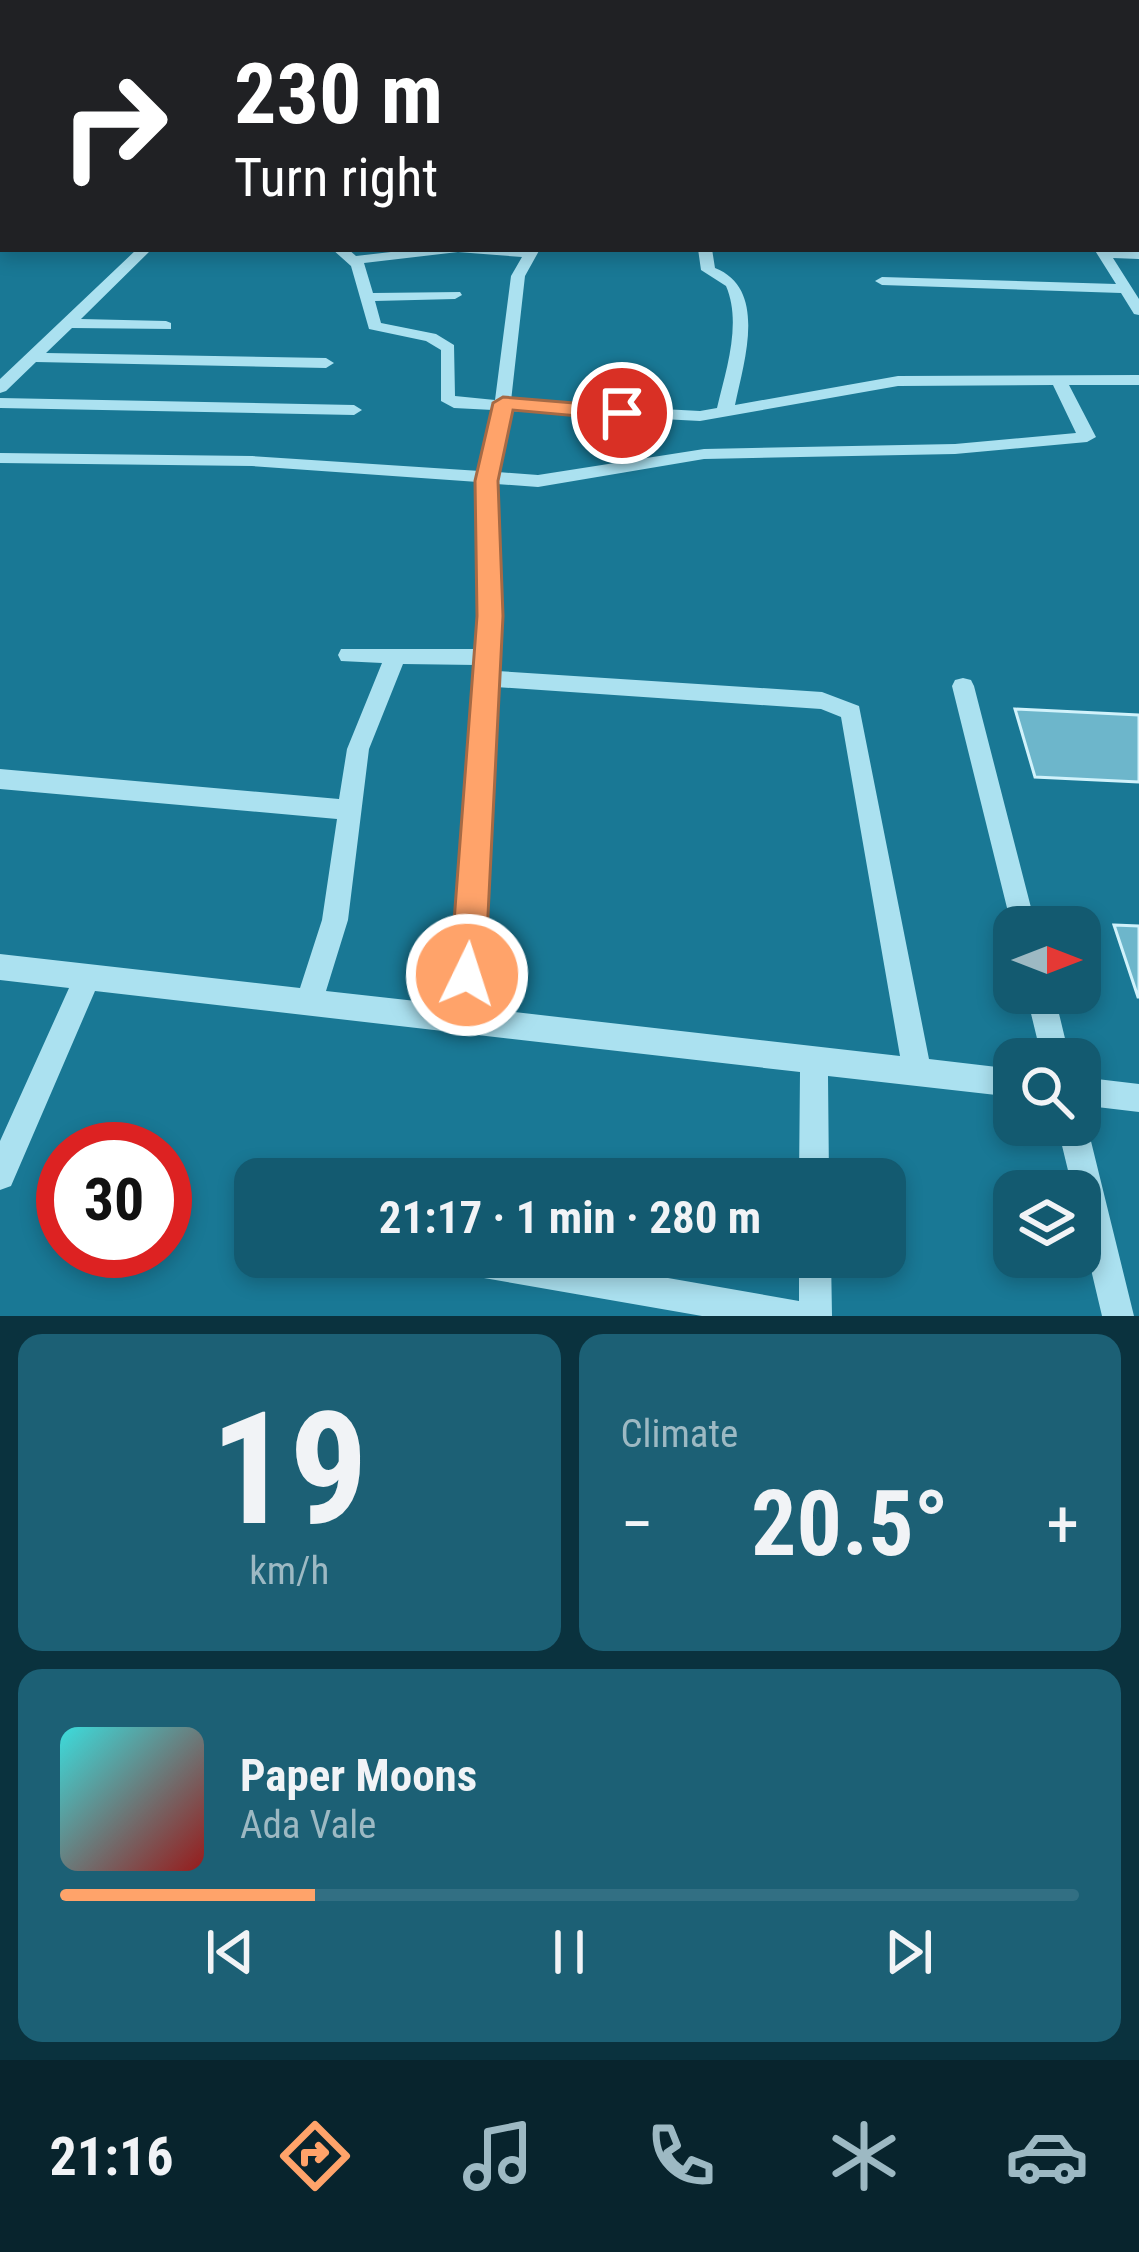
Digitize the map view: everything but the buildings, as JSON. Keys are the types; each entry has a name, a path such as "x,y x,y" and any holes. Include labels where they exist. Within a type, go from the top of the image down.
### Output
{"street":[{"path":"0,388 142,252"},
{"path":"344,252 356,260 374,326 431,337 449,348 449,401 718,413 898,381 1139,380"},
{"path":"356,260 427,252"},
{"path":"465,1017 487,668 487,481 503,403 515,291 532,252"},
{"path":"704,454 738,341 737,294 726,278 708,270 705,252"},
{"path":"1103,252 1139,311"},
{"path":"882,280 1125,289"},
{"path":"369,297 455,295"},
{"path":"65,323 166,326"},
{"path":"31,357 326,363"},
{"path":"0,458 273,462 487,481 604,474 704,454 955,449 1087,437 1059,381"},
{"path":"0,404 354,410"},
{"path":"348,655 396,656 822,701 851,712 917,1071"},
{"path":"309,1001 335,920 346,810 358,748 396,656"},
{"path":"963,686 1018,906"},
{"path":"0,779 346,810"},
{"path":"0,967 993,1080"},
{"path":"0,1175 11,1122 87,978"},
{"path":"814,1060 814,1158"},
{"path":"1101,1093 1139,1098"},
{"path":"1077,1146 1118,1316"},
{"path":"576,1278 796,1316"},
{"path":"815,1278 816,1316"}],"route":[{"path":"467,975 490,616 487,481 503,403 622,413"}]}
